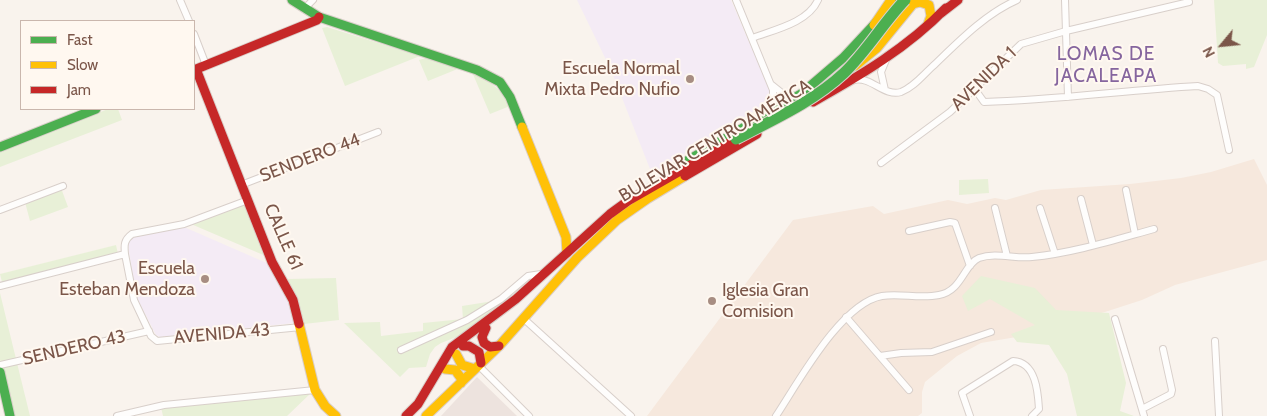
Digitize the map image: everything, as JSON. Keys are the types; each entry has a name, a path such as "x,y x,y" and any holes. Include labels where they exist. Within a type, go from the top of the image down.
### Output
{"main road":[{"path":"292,0 304,9 319,16 477,70 500,82 510,96 572,248 564,260 543,282 459,350 430,393 418,404"},
{"path":"874,25 891,0"},
{"name":"BULEVAR CENTROAMÉRICA","path":"406,416 418,404 452,346 502,310 545,274 615,210 646,186 799,95 843,58 897,0"},
{"path":"626,202 831,85 854,63 881,26 905,0"},
{"name":"BULEVAR CENTROAMÉRICA","path":"426,416 499,346 577,258 617,220 654,194 886,60 906,45 953,0"},
{"path":"940,14 958,0"},
{"path":"799,95 820,86 859,64 877,48 906,11 917,2 922,1 929,5 931,10 928,25"},
{"path":"199,68 317,20 319,16"},
{"name":"CALLE 61","path":"199,68 241,185 272,262 293,300 315,390 336,416"},
{"path":"0,147 93,110"},
{"path":"486,328 482,334 482,341 486,346 493,348 499,346"},
{"path":"469,346 479,352 478,366 464,367 460,364 459,350 469,346"},
{"path":"445,369 455,370 461,378 461,383"},
{"path":"0,372 10,416"}],"street":[{"path":"180,0 189,20"},
{"path":"304,9 313,0"},
{"path":"736,0 772,84 773,102 767,113"},
{"path":"752,38 806,15 814,8 818,0"},
{"path":"848,82 860,79 897,93 916,83 984,20 1002,6 1016,0"},
{"path":"1066,0 1068,97"},
{"name":"AVENIDA 1","path":"881,163 950,112 1021,44 1066,31 1189,2"},
{"name":"CALLE 61","path":"195,41 199,68"},
{"path":"885,90 881,72 886,60"},
{"path":"772,84 782,93 799,95"},
{"path":"974,88 984,102 1024,101 1198,86 1208,89 1217,95 1229,150"},
{"name":"SENDERO 44","path":"241,185 378,132"},
{"path":"0,210 63,186"},
{"path":"1126,190 1135,234"},
{"path":"1081,199 1093,246"},
{"path":"149,331 134,300 125,254 124,244 126,238 132,234 184,224 248,200"},
{"path":"995,208 1006,256"},
{"path":"1040,208 1054,254"},
{"path":"909,232 950,222 955,223 970,266"},
{"path":"776,416 824,345 846,317 870,300 882,296 940,295 955,287 977,259 986,256 1029,258 1054,254 1093,246 1154,229"},
{"path":"0,286 125,254"},
{"path":"401,350 467,320 501,299 528,276 545,274"},
{"path":"846,317 909,390"},
{"path":"523,318 631,416"},
{"path":"1115,319 1143,412 1171,394 1172,390 1163,349"},
{"name":"AVENIDA 43","path":"149,331 151,336 157,341 301,327"},
{"name":"SENDERO 43","path":"0,365 149,331"},
{"path":"880,356 932,352 991,332"},
{"path":"1215,341 1219,416"},
{"path":"970,416 962,394 1013,361 1020,362 1029,370 1036,384 1039,409 1032,416"},
{"path":"478,366 529,416"},
{"path":"117,416 164,405 315,390"}],"shaded area":[{"name":"Escuela Normal Mixta Pedro Nufio","path":"577,0 731,0 769,89 769,98 766,104 652,174 611,70"},
{"path":"1254,159 1267,185 1267,260 1175,285 1142,300 1040,333 981,343 957,356 925,382 922,392 922,413 918,416 647,416 793,220 873,206 884,214 948,200 967,204 995,198 1006,200 1041,190 1130,184 1181,178 1211,172"},
{"name":"Escuela Esteban Mendoza","path":"184,227 269,264 286,293 294,323 160,337 156,335 136,296 128,245 129,239"},
{"path":"477,377 517,416 441,416"}],"green space":[{"path":"1214,0 1267,0 1267,35 1254,67 1246,69 1246,64 1223,66 1218,63"},
{"path":"327,27 420,56 345,86 322,28"},
{"path":"426,58 460,68 428,81 419,60"},
{"path":"472,72 494,86 510,106 490,114"},
{"path":"105,110 118,110 122,120 0,167 0,152"},
{"path":"988,179 989,193 959,195 959,180"},
{"path":"61,188 68,207 30,221 25,202"},
{"path":"246,203 268,257 191,224"},
{"path":"116,245 118,254 2,282 0,274"},
{"path":"981,276 1035,288 1056,310 1109,313 1126,383 1120,411 1134,416 1077,416 1067,374 1049,345 1017,342 1011,334 1035,325 990,299 968,311 962,296"},
{"path":"336,278 339,320 304,324 296,298 287,279"},
{"path":"0,293 16,359 1,363 0,360"},
{"path":"500,300 501,309 459,336 435,347 430,354 426,367 409,368 400,377 344,323 380,322 381,336 423,331 423,323 463,319 462,306"},
{"path":"17,363 30,416 13,416 2,366"},
{"path":"311,393 287,416 163,416 160,403"}],"traffic: fast":[{"path":"292,0 319,17 477,70 500,82 510,97 522,127"},
{"path":"668,172 801,94 843,58 897,0"},
{"path":"736,139 792,110 832,83 844,73 868,46 905,0"},
{"path":"0,147 93,110"},
{"path":"0,372 10,416"}],"traffic: slow":[{"path":"874,25 891,0"},
{"path":"855,66 877,48 913,4 920,2 929,5 931,16 928,24"},
{"path":"522,127 566,237 567,253"},
{"path":"426,416 499,346 577,258 617,220 685,176"},
{"path":"299,324 315,390 325,406 336,416"},
{"path":"456,354 462,365 475,369"},
{"path":"445,369 455,370 461,378 461,383"}],"traffic: jam":[{"path":"940,14 958,0"},
{"path":"813,102 866,71 916,36 946,8"},
{"path":"195,70 317,20 319,17"},
{"path":"196,69 272,262 293,300 299,324"},
{"path":"685,176 757,134"},
{"path":"626,202 736,139"},
{"path":"406,416 418,404 452,347 516,299 610,214 632,198"},
{"path":"486,328 482,337 484,343 490,347 499,346"},
{"path":"463,346 469,346 479,352 481,363"}],"place":[{"name":"Escuela Normal Mixta Pedro Nufio","path":"690,79"},
{"name":"Escuela Esteban Mendoza","path":"205,279"},
{"name":"Iglesia Gran Comision","path":"712,301"}],"district":[{"name":"LOMAS DE JACALEAPA","path":"1106,65"}]}
